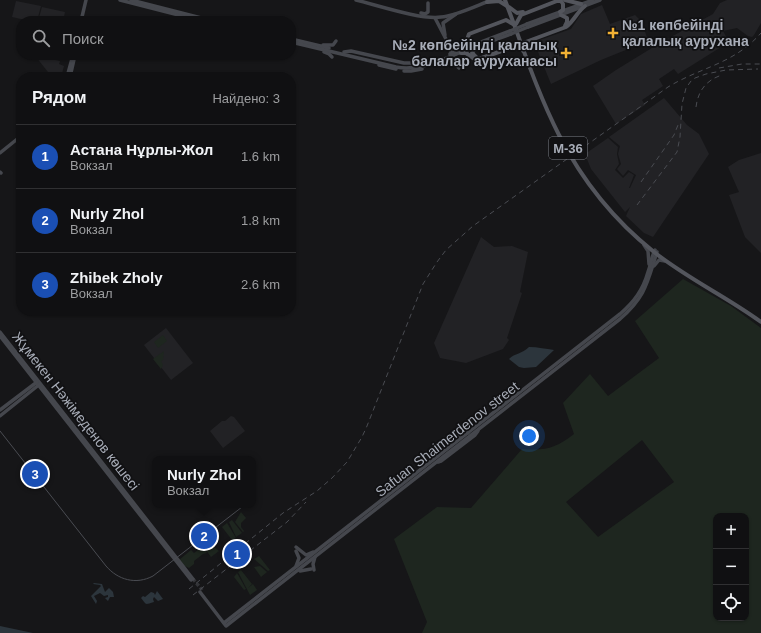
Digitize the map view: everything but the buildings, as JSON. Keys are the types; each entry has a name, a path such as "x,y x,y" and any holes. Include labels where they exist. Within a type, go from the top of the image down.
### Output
{"main road":[{"path":"83,16 87,0"},
{"path":"120,0 182,16"},
{"path":"131,0 193,16"},
{"path":"356,0 404,12"},
{"path":"363,2 370,0"},
{"name":"M-36","path":"506,0 541,94 560,134 587,177 624,223 655,252 672,264 735,301 761,321"},
{"path":"399,8 408,14 436,18 460,12 490,1 499,1 515,12 519,13 553,0"},
{"path":"474,46 467,40 469,34 506,20 515,24 520,15 557,0 561,1 563,4 563,10 561,13"},
{"path":"565,0 583,5"},
{"path":"561,13 568,12 593,0"},
{"path":"296,43 344,52 399,66 415,66 453,54 561,13 600,0"},
{"path":"408,14 427,13 429,11 428,3"},
{"path":"523,43 566,27 570,24 583,5"},
{"path":"446,38 443,23 460,12"},
{"path":"523,43 565,26 567,18 561,13"},
{"path":"436,18 453,54"},
{"path":"436,18 453,54"},
{"name":"M-36","path":"515,24 541,94 564,145 586,179 619,219 666,261 761,321"},
{"path":"474,46 473,55 477,58 481,58 515,45 518,40 518,35"},
{"path":"296,40 338,53 402,68 417,68 453,54 461,53 466,53 473,59 479,60 516,46 521,48 525,54"},
{"path":"318,47 333,45 336,41"},
{"path":"461,53 474,46"},
{"path":"318,47 332,57"},
{"path":"69,72 73,60"},
{"path":"438,61 452,61 459,68"},
{"path":"0,151 16,139"},
{"path":"640,239 648,251 651,267"},
{"name":"Safuan Shaimerdenov street","path":"226,624 478,430 632,308 647,287 655,252"},
{"path":"651,267 659,260 666,261"},
{"name":"Safuan Shaimerdenov street","path":"226,624 296,567 630,306 641,290 651,267"},
{"name":"Жұмекен Нәжімеденов көшесі","path":"0,332 38,383"},
{"name":"Жұмекен Нәжімеденов көшесі","path":"0,336 192,580"},
{"path":"0,410 38,383"},
{"path":"0,416 38,383"},
{"path":"296,567 299,558 296,549 306,555 322,547"},
{"path":"295,572 305,569 312,570 315,556"},
{"path":"201,591 226,624"}],"shaded area":[{"path":"727,0 761,0 761,23 754,35 752,37 748,36 737,28 723,31 729,42 678,74 674,69 659,79 663,86 642,100 645,105 616,124 593,86 660,43 713,14 720,3"},
{"path":"16,1 41,6 38,16 12,17"},
{"path":"602,5 610,24 635,15 642,22 648,41 601,60 551,84 534,42 571,29 581,14"},
{"path":"42,7 65,12 64,16 39,16"},
{"path":"38,60 60,61 59,64 64,66 62,72 48,72"},
{"path":"664,98 687,125 699,134 709,154 653,237 644,233 626,216 630,207 625,212 591,169 585,154 608,138 618,147 617,154 619,164 615,170 623,178 629,172 634,175 630,188 636,175 628,170 623,176 617,169 621,164 618,154 620,146 609,137"},
{"path":"761,153 761,253 745,237 729,195 739,192 728,167 739,160"},
{"path":"481,237 494,247 512,246 528,252 520,292 522,293 507,338 509,340 503,349 466,363 440,358 434,343"},
{"path":"683,279 731,306 761,328 761,633 422,633 427,622 394,539 437,507 471,508 522,449 550,448 562,443 574,434 563,403 590,374 608,396 659,358 635,321","holes":["642,440 674,482 598,537 566,502"]},
{"path":"166,328 193,363 171,380 144,345"},
{"path":"163,335 167,341 158,348 154,342"},
{"path":"529,347 554,350 536,367 519,367 509,359"},
{"path":"164,351 163,360 161,361 163,365 161,369 153,359"},
{"path":"231,416 234,417 245,431 223,448 210,431"},
{"path":"241,512 246,518 241,523 243,532 235,522"},
{"path":"232,520 242,533 236,537 229,522"},
{"path":"227,523 236,538 232,540 222,527"},
{"path":"208,541 210,543 206,545 211,544 219,551 211,557 203,546"},
{"path":"203,546 207,553 203,554 194,561 194,564 189,568 183,565 179,560 191,550 194,553"},
{"path":"259,556 270,570 268,571 254,559"},
{"path":"260,566 267,572 261,577 254,567"},
{"path":"241,570 252,584 248,588 253,584 257,590 250,595 238,572"},
{"path":"237,573 246,589 244,590 234,577"},
{"path":"93,584 102,584 105,592 109,588 113,592 114,597 110,597 108,601 105,598 108,597 108,595 104,596 100,593 94,596 97,601 96,604 91,596 101,586"},
{"path":"157,591 163,599 158,601 154,597 154,602 147,604 141,598 143,596 145,597 151,592 155,595"},
{"path":"0,626 33,633 0,633"}],"tunnel":[{"path":"193,579 202,590"}],"tram line":[{"path":"0,431 106,566 116,575 128,580 147,579 153,576 241,508"}],"railway":[{"path":"189,589 283,513 317,491 347,462 367,426 423,284 446,250 473,226 668,87 740,52 761,33"},
{"path":"719,68 742,64 761,64"},
{"path":"637,205 677,152 680,137 682,104 686,88 691,81 706,74 726,70 758,69"},
{"path":"696,107 701,91 707,83 722,75"},
{"path":"641,182 674,135 678,125"},
{"path":"193,595 287,522 306,502"}],"place":[{"name":"№1 көпбейінді қалалық аурухана","path":"613,33"},
{"name":"№2 көпбейінді қалалық балалар ауруханасы","path":"566,53"},
{"name":"Zhibek Zholy","path":"35,474"},
{"name":"Nurly Zhol","path":"204,536"},
{"name":"Астана Нұрлы-Жол","path":"237,554"}]}
